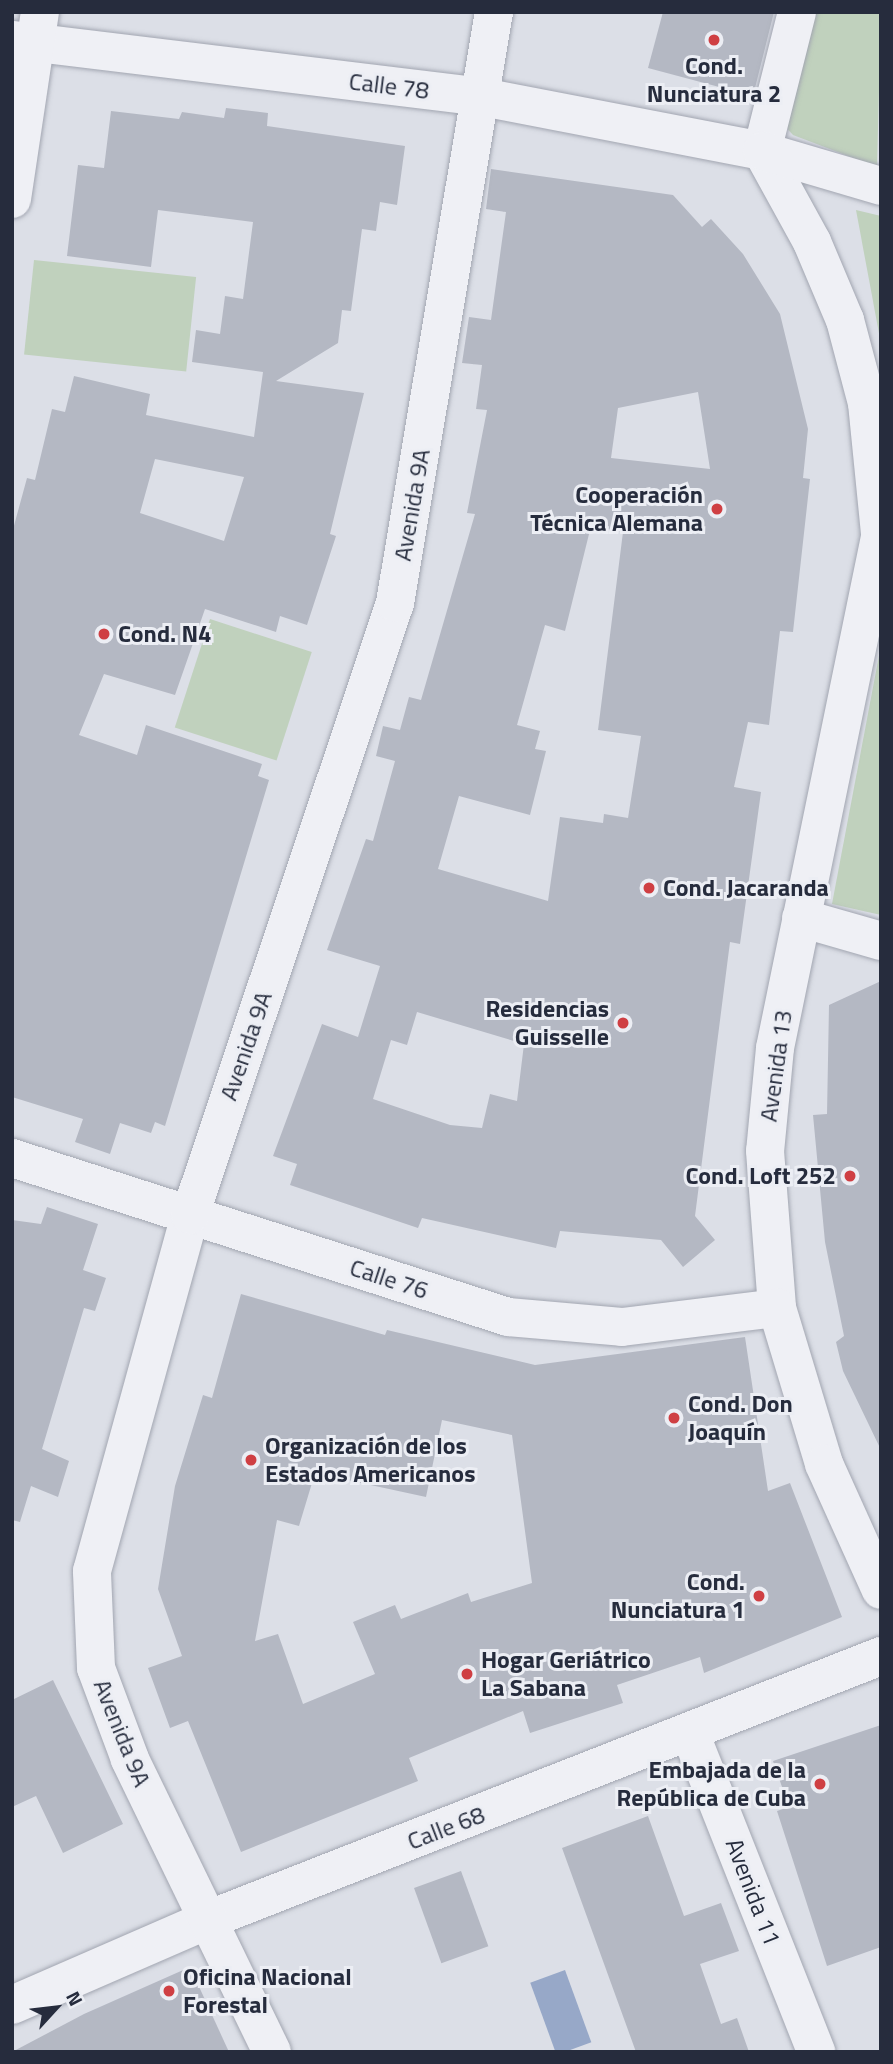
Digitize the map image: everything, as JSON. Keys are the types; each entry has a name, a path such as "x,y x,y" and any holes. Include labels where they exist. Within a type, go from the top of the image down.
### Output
{"street":[{"name":"Avenida 9A","path":"272,2052 210,1919 130,1759 96,1668 92,1571 190,1215 396,603 494,12"},
{"path":"797,12 762,151 812,242 845,320 867,403 881,533"},
{"name":"Calle 78","path":"29,32 482,97 762,151 881,186"},
{"path":"12,199 29,32"},
{"name":"Avenida 13","path":"881,533 775,1048 765,1151 777,1308 824,1464 881,1590"},
{"path":"801,918 881,941"},
{"name":"Calle 76","path":"12,1158 508,1317 622,1327 777,1308"},
{"name":"Calle 68","path":"12,2005 210,1919 881,1657"},
{"name":"Avenida 11","path":"690,1733 816,2052"}],"green space":[{"path":"814,12 881,12 877,167 793,135 784,125"},
{"path":"856,210 881,216 881,344"},
{"path":"34,260 196,277 186,372 24,354"},
{"path":"210,619 312,652 277,760 175,727"},
{"path":"881,645 881,915 832,904"}],"water":[{"path":"565,1970 591,2042 565,2052 555,2052 530,1983"}],"building":[{"name":"Cond. Nunciatura 2","path":"663,12 774,12 753,96 648,68"},
{"path":"226,108 268,113 267,126 405,146 397,205 380,202 376,231 362,229 351,311 342,310 338,343 276,381 364,393 330,534 336,536 307,625 280,616 276,632 205,609 175,695 104,674 79,735 137,755 146,725 262,764 258,776 269,780 165,1126 155,1122 151,1133 120,1123 110,1154 75,1142 83,1119 12,1097 12,533 27,478 35,480 52,409 65,412 74,376 150,394 146,415 254,437 263,372 192,362 196,330 220,334 225,296 243,299 253,222 158,210 151,267 67,256 78,165 104,168 111,111 179,119 182,112 224,118","holes":["155,459 244,477 224,541 140,513"]},
{"path":"491,169 673,195 702,227 711,219 743,254 780,314 808,429 803,478 810,479 793,632 780,631 769,725 748,722 734,787 761,792 740,944 730,942 695,1216 715,1240 683,1267 661,1240 560,1231 556,1248 422,1218 418,1228 290,1185 297,1164 273,1156 322,1024 358,1037 380,966 327,950 366,839 373,841 395,761 376,756 383,726 400,730 409,697 421,700 475,514 467,513 487,410 476,409 482,365 462,363 469,317 491,320 506,212 486,209","holes":["698,392 710,469 611,458 618,408","591,526 623,532 598,730 641,736 628,818 604,814 603,823 560,817 548,901 438,869 459,796 530,815 546,751 535,749 540,731 517,725 545,625 565,631","417,1012 524,1044 517,1101 490,1094 482,1128 450,1125 373,1099 391,1040 407,1045"]},
{"path":"881,981 881,1450 843,1371 836,1342 844,1336 825,1242 813,1115 827,1114 829,1005"},
{"path":"47,1207 98,1224 83,1270 106,1278 95,1311 84,1308 42,1449 69,1461 58,1497 31,1486 20,1522 12,1520 12,1220 41,1224"},
{"path":"241,1294 385,1335 387,1330 535,1365 745,1337 768,1491 790,1483 842,1617 704,1673 700,1657 617,1685 623,1703 530,1733 523,1711 409,1758 418,1781 241,1852 188,1721 170,1728 148,1668 182,1656 158,1589 175,1486 203,1395 212,1398","holes":["442,1420 512,1435 532,1583 471,1602 468,1593 401,1619 395,1605 353,1622 375,1674 303,1704 278,1634 255,1641 277,1520 299,1526 315,1473 426,1497"]},
{"path":"53,1680 123,1824 63,1853 36,1796 12,1807 12,1700"},
{"path":"881,1725 881,1947 827,1966 777,1811 789,1807 773,1761"},
{"path":"648,1816 684,1916 721,1903 739,1951 700,1964 721,2024 737,2018 749,2052 636,2052 562,1848"},
{"path":"461,1871 488,1946 441,1963 414,1888"},
{"name":"Oficina Nacional Forestal","path":"190,1967 229,2052 12,2052 84,2014"}],"place":[{"name":"Cond. Nunciatura 2","path":"714,40"},
{"name":"Cooperación Técnica Alemana","path":"717,509"},
{"name":"Cond. N4","path":"104,634"},
{"name":"Cond. Jacaranda","path":"649,888"},
{"name":"Residencias Guisselle","path":"623,1023"},
{"name":"Cond. Loft 252","path":"850,1176"},
{"name":"Cond. Don Joaquín","path":"674,1418"},
{"name":"Organización de los Estados Americanos","path":"251,1460"},
{"name":"Cond. Nunciatura 1","path":"759,1596"},
{"name":"Hogar Geriátrico La Sabana","path":"467,1674"},
{"name":"Embajada de la República de Cuba","path":"820,1784"},
{"name":"Oficina Nacional Forestal","path":"169,1991"}]}
